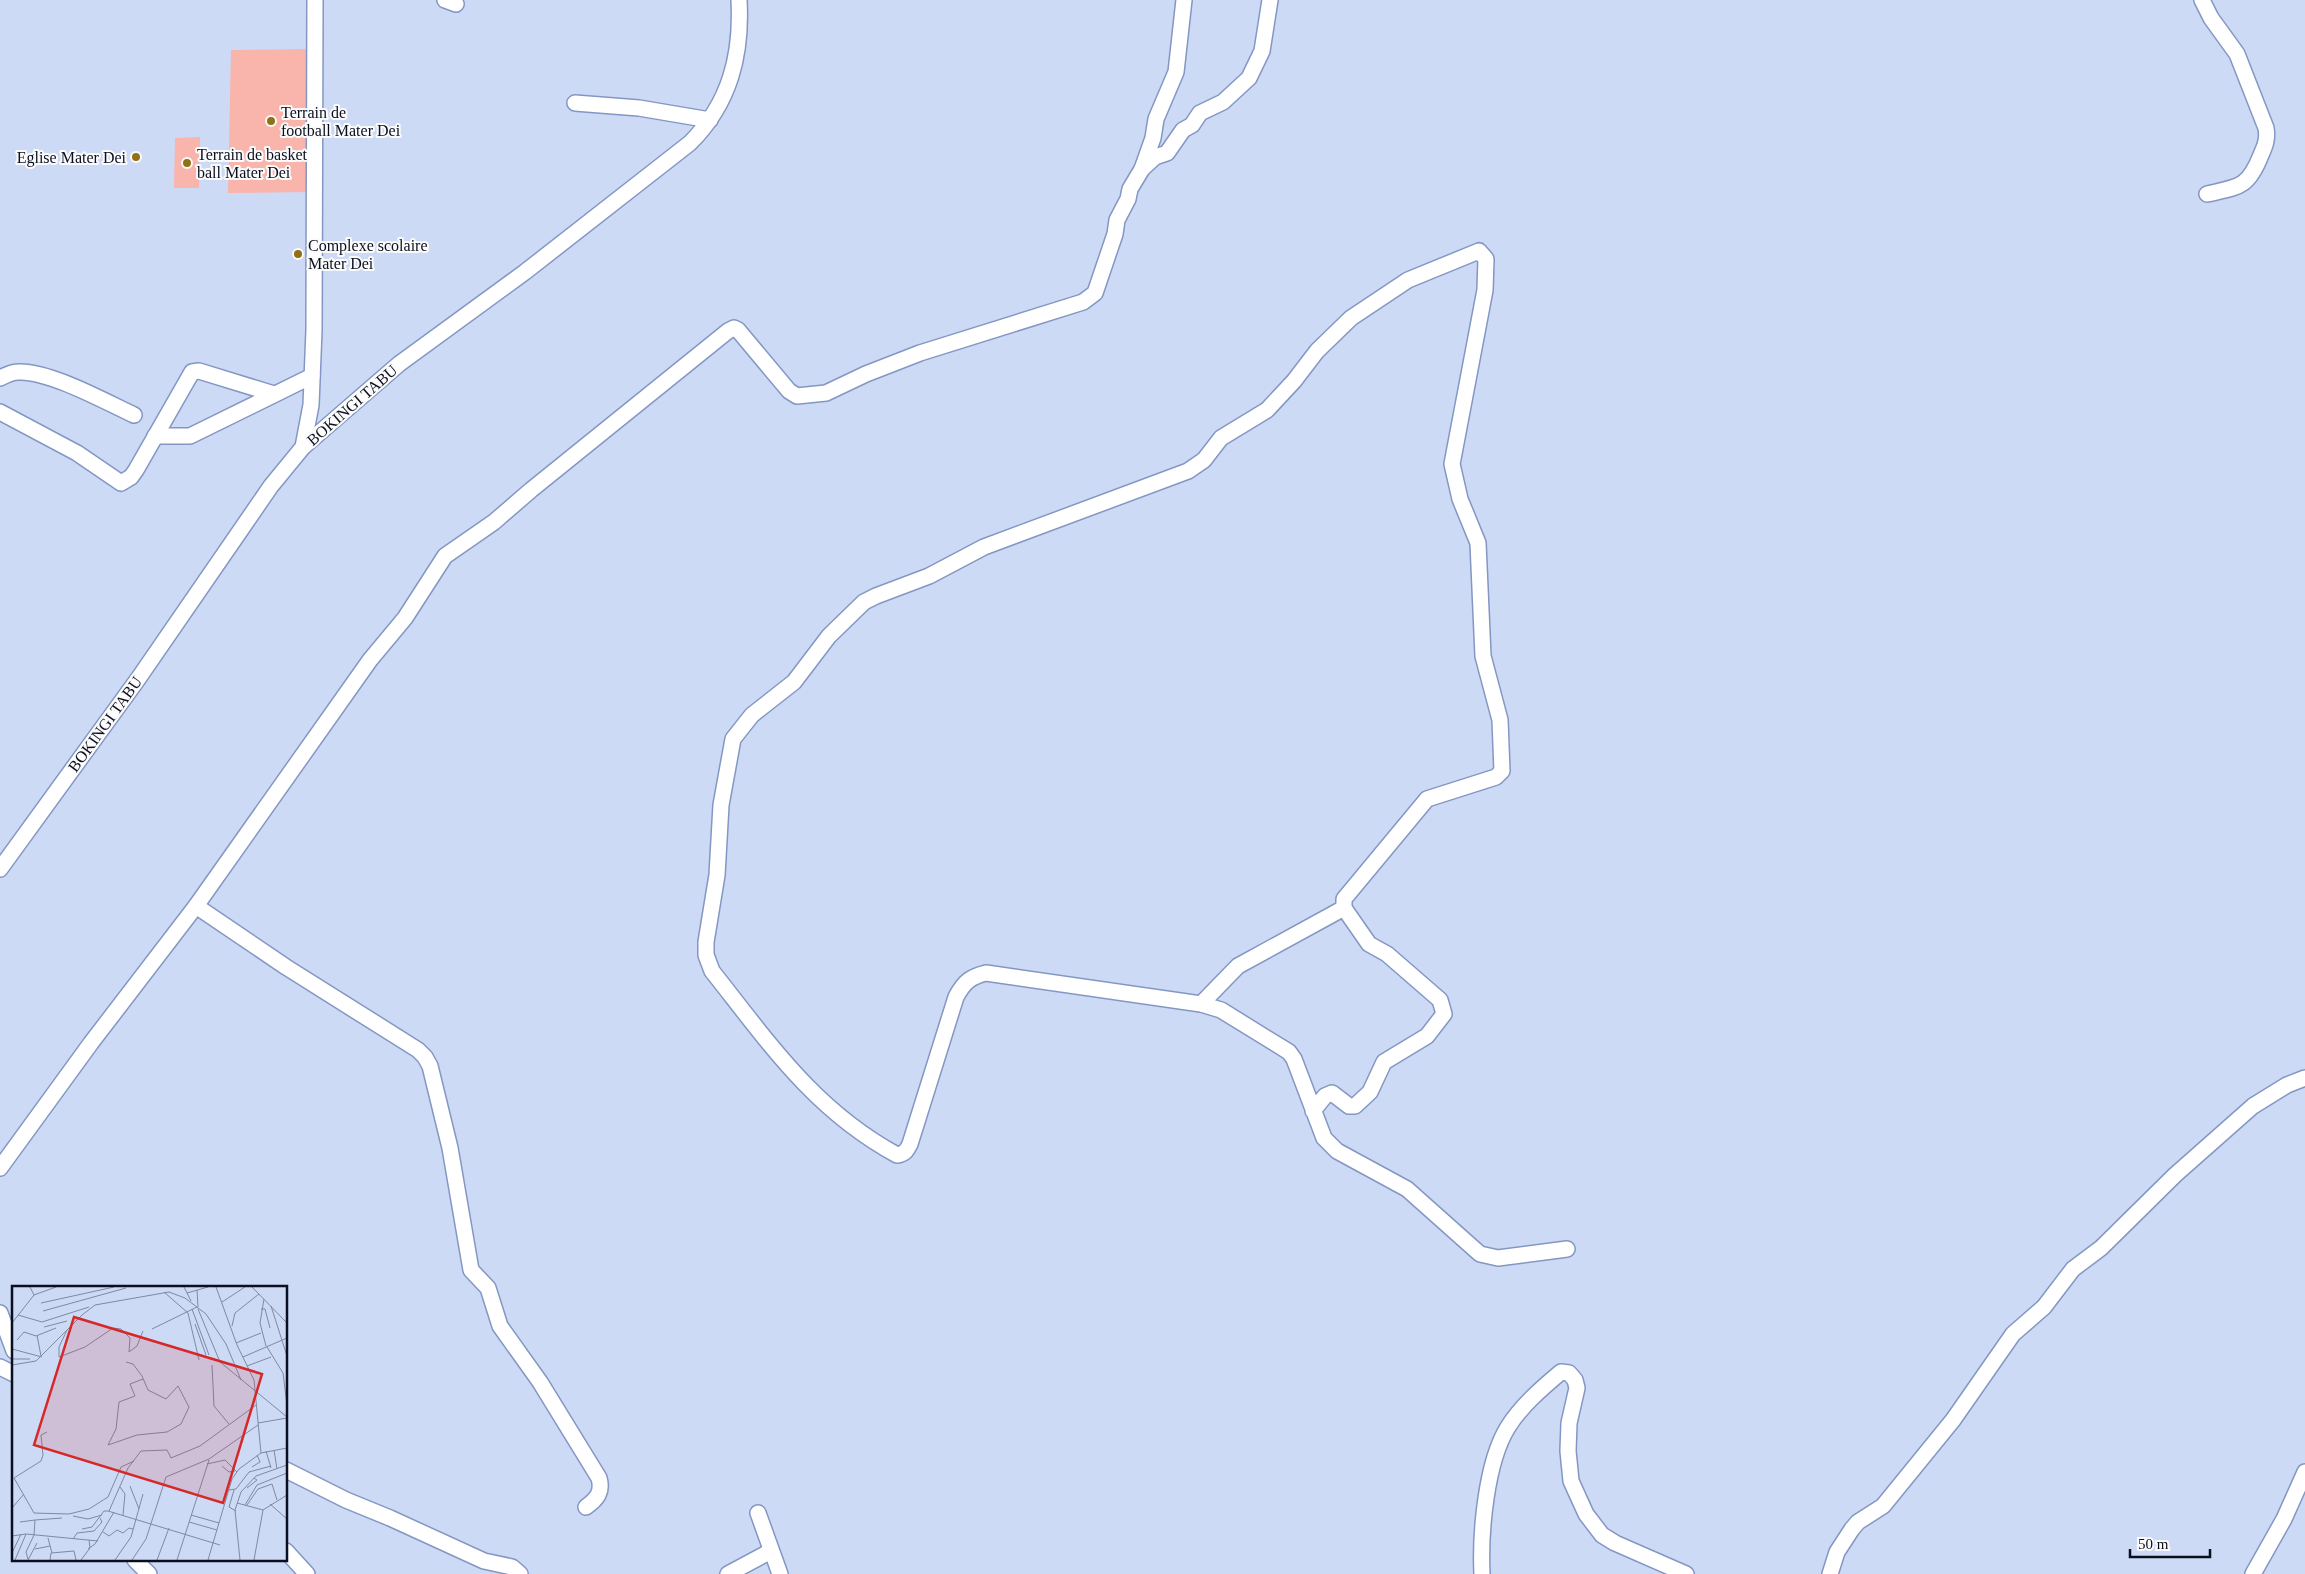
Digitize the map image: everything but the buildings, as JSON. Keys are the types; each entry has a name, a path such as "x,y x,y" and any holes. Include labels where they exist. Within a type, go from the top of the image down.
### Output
{"street":[{"path":"303,447 310,405 312,376 315,238 315,0"},
{"name":"BOKINGI TABU","path":"0,869 148,665 271,486 303,447 400,364 525,272 690,143 710,120 732,76 736,62 740,20 739,0"},
{"path":"0,1168 90,1043 196,906 370,660 405,618 445,556 494,522 728,330 734,328 738,330 789,391 797,396 804,397 826,393 866,374 920,353 1083,302 1095,293 1115,234 1117,220 1128,199 1130,189 1142,169 1153,138 1156,119 1176,72 1184,0"},
{"path":"1142,169 1155,157 1167,153 1183,130 1192,125 1200,113 1224,102 1250,76 1262,51 1270,0"},
{"path":"2202,0 2211,18 2238,56 2267,133 2267,138 2250,177 2235,188 2207,194"},
{"path":"575,104 638,108 710,120"},
{"path":"1313,1111 1325,1096 1332,1093 1349,1106 1355,1106 1370,1092 1384,1062 1427,1036 1444,1014 1440,1000 1387,954 1369,944 1344,908 1344,899 1427,800 1496,777 1502,772 1500,720 1483,656 1478,543 1460,499 1452,464 1485,286 1486,258 1479,251 1408,280 1351,318 1317,350 1294,381 1267,410 1221,438 1204,460 1188,471 984,547 929,576 864,602 829,636 794,682 752,714 733,740 721,805 716,875 706,942 708,963 712,970 793,1074 846,1122 873,1142 897,1155 907,1150 956,997 962,985 971,977 986,974 1201,1004 1221,1010 1289,1052 1298,1066 1313,1111 1323,1136 1337,1151 1407,1189 1480,1254 1488,1258 1498,1258 1566,1249"},
{"path":"0,412 77,453 121,483 131,477 192,372 196,371 274,394"},
{"path":"0,378 18,372 32,373 73,387 134,415"},
{"path":"155,436 190,436 312,376"},
{"path":"196,906 286,967 418,1050 425,1057 430,1066 446,1131 471,1270 488,1288 500,1326 540,1382 599,1478 601,1485 598,1498 586,1507"},
{"path":"1201,1004 1238,966 1344,908"},
{"path":"1830,1574 1837,1552 1852,1529 1858,1522 1883,1506 1953,1420 2013,1334 2044,1307 2073,1270 2101,1248 2181,1169 2248,1110 2287,1085 2305,1078"},
{"path":"0,1313 12,1346"},
{"path":"0,1367 12,1373"},
{"path":"1482,1574 1482,1538 1487,1495 1500,1446 1514,1418 1562,1372 1569,1373 1575,1380 1577,1388 1569,1423 1568,1451 1571,1480 1586,1514 1602,1535 1615,1543 1686,1574"},
{"path":"288,1471 346,1500 484,1561 512,1567 520,1574"},
{"path":"2253,1574 2284,1519 2305,1472"},
{"path":"758,1513 780,1574"},
{"path":"728,1574 771,1551"},
{"path":"288,1553 307,1574"},
{"path":"138,1562 149,1574"}],"shaded area":[{"name":"Terrain de football Mater Dei","path":"312,49 312,192 228,193 231,50"},
{"name":"Terrain de basket ball Mater Dei","path":"200,137 199,188 174,188 175,138"}],"place":[{"name":"Terrain de football Mater Dei","path":"271,121"},
{"name":"Eglise Mater Dei","path":"136,157"},
{"name":"Terrain de basket ball Mater Dei","path":"187,163"},
{"name":"Complexe scolaire Mater Dei","path":"298,254"}]}
